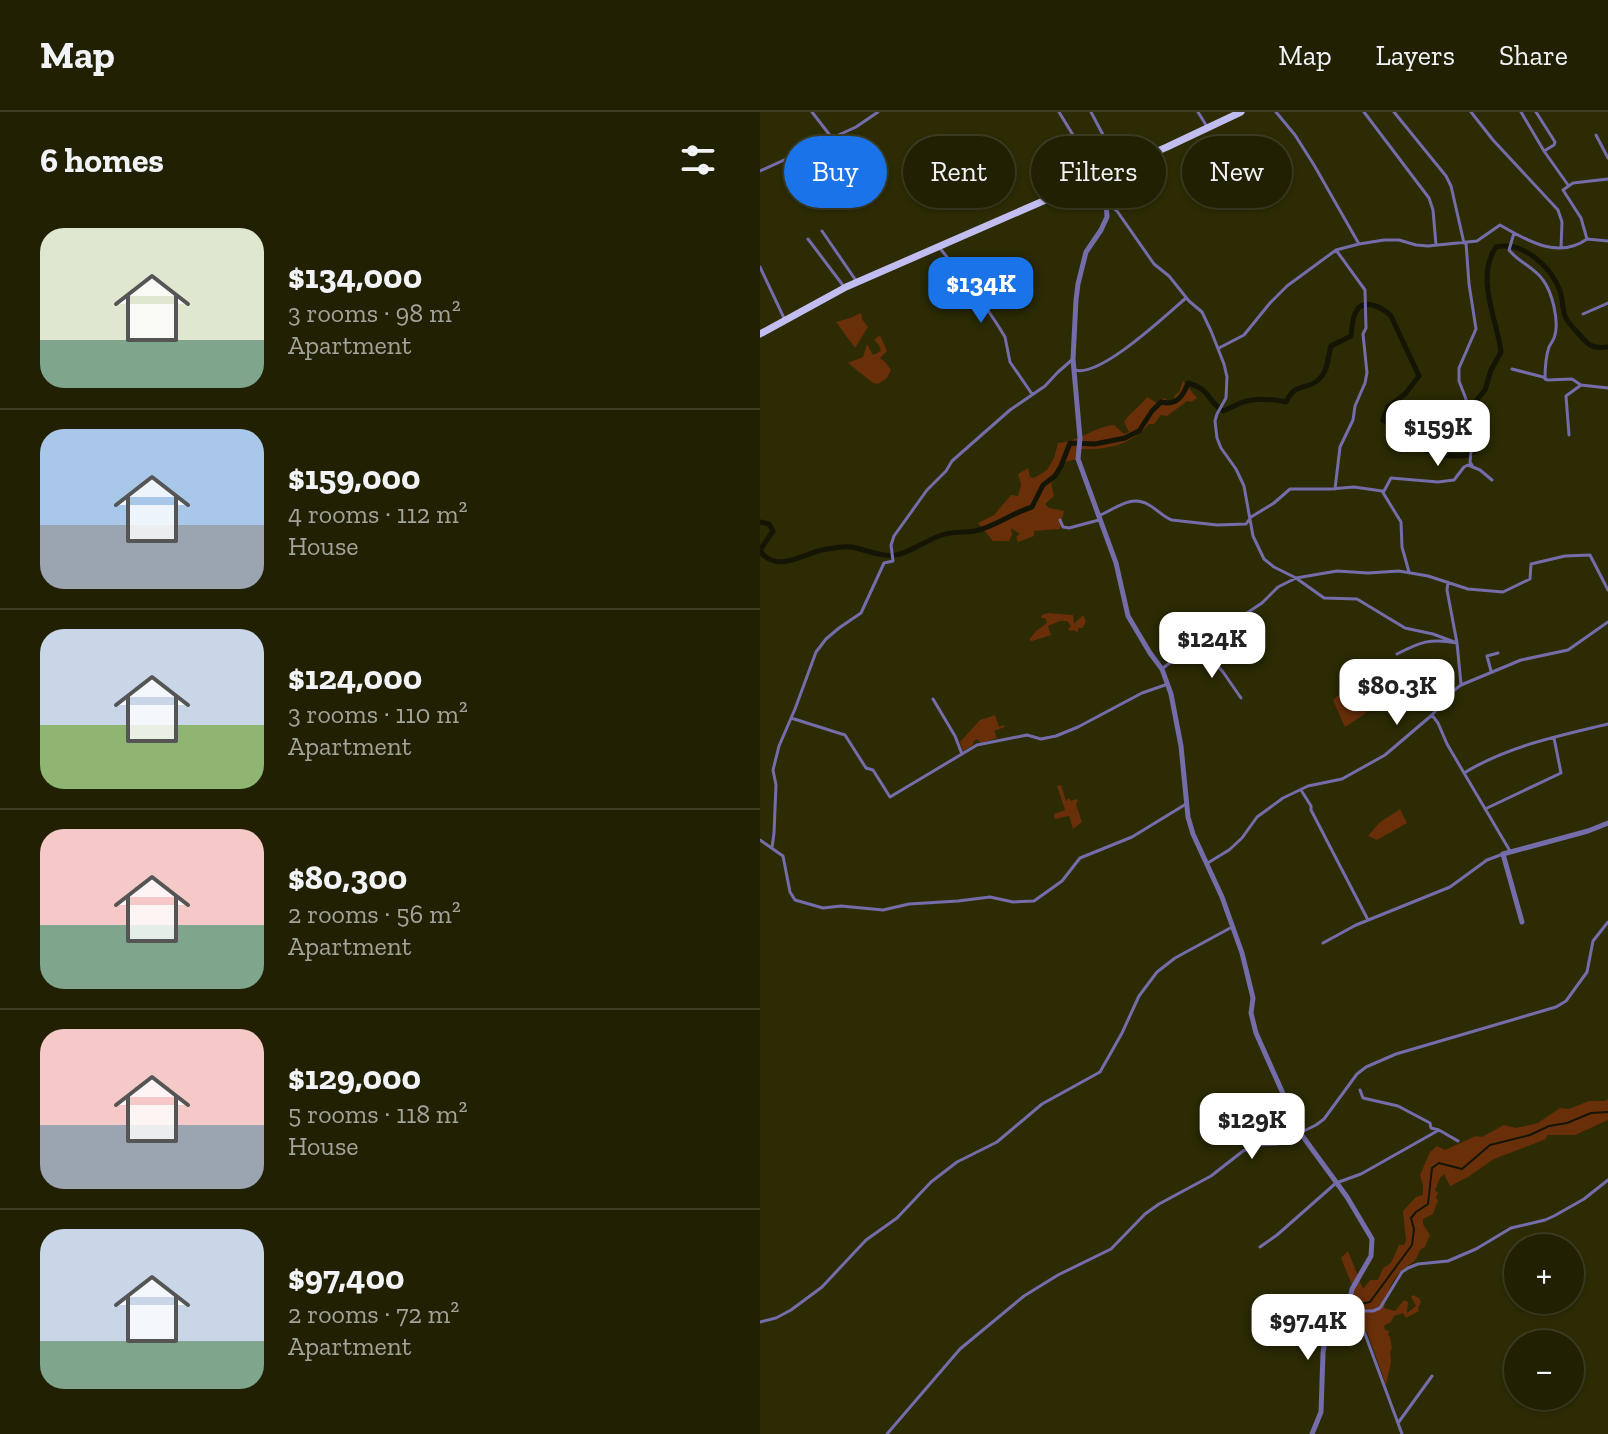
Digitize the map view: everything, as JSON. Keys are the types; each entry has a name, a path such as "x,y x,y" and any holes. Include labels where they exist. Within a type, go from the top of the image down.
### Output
{"main road":[{"path":"1166,147 1244,112"},
{"path":"1166,149 1244,112"},
{"path":"760,334 857,282 1031,207"}],"street":[{"path":"812,112 830,136"},
{"path":"836,136 878,112"},
{"path":"1059,112 1074,136"},
{"path":"1091,112 1104,136"},
{"path":"1198,112 1208,128"},
{"path":"1276,112 1295,135 1359,244"},
{"path":"1364,112 1429,198 1436,245"},
{"path":"1394,112 1431,156 1451,186 1465,243 1476,329 1459,368 1459,381 1466,399 1460,424 1461,435 1471,452 1471,464"},
{"path":"1471,112 1558,210 1562,222 1561,248"},
{"path":"1521,112 1568,185"},
{"path":"1536,112 1555,142 1544,151"},
{"path":"1596,135 1608,158"},
{"path":"760,171 784,160"},
{"path":"1587,239 1581,218 1563,190 1568,185 1583,181 1608,179"},
{"path":"1107,208 1105,223 1086,252 1078,284 1073,359 1080,438 1078,459 1116,563 1128,616 1162,669 1168,684 1178,724 1186,804 1193,834 1222,897 1242,953 1251,982 1251,1013 1256,1033 1301,1134 1362,1221 1373,1244 1371,1256 1352,1289 1352,1309 1370,1345 1402,1434"},
{"path":"1113,208 1154,264 1202,312 1219,348 1227,377 1226,398 1215,421 1217,438 1244,486 1253,536 1264,559 1324,598 1357,599 1405,628 1457,643"},
{"path":"1219,348 1244,335 1287,286 1336,250 1399,240 1416,245 1465,243 1477,241 1500,225 1521,238 1546,247 1561,248 1587,239 1608,241"},
{"path":"822,231 857,282"},
{"path":"1514,233 1509,250 1511,254 1542,278 1553,304 1556,334 1549,347 1544,377"},
{"path":"808,239 845,288"},
{"path":"939,247 997,324 1005,337 1010,362 1032,394"},
{"path":"1335,489 1340,447 1353,420 1367,373 1363,334 1366,328 1365,290 1336,250"},
{"path":"760,267 785,321"},
{"path":"1075,370 1083,372 1112,358 1187,297"},
{"path":"1583,314 1608,303"},
{"path":"772,848 776,785 773,770 779,746 816,652 826,639 861,613 884,563 893,561 891,545 894,536 952,461 984,432 1045,386 1073,359"},
{"path":"1512,369 1548,380 1572,379 1581,385 1608,388"},
{"path":"1569,435 1566,396 1581,385"},
{"path":"1471,464 1492,480"},
{"path":"1383,492 1391,478 1454,480 1464,467 1471,464"},
{"path":"1060,520 1063,527 1069,528 1099,518 1121,504 1135,501 1172,520 1217,525 1246,524 1290,489 1366,488 1383,492 1401,522 1402,547 1409,572"},
{"path":"1162,669 1201,647 1262,603 1278,587 1296,578 1337,571 1409,572 1468,589 1503,592 1530,579 1531,564 1565,556 1590,555 1608,590"},
{"path":"1448,582 1461,685"},
{"path":"1206,864 1229,850 1242,838 1252,822 1283,798 1308,786 1342,779 1385,755 1432,715 1461,685 1521,660 1568,650 1608,622"},
{"path":"1397,654 1426,640 1457,643"},
{"path":"1201,647 1241,698"},
{"path":"1491,672 1487,656 1498,653"},
{"path":"791,718 845,735 890,797 977,745 1027,735 1041,739 1056,736 1142,693 1168,684"},
{"path":"933,699 962,754"},
{"path":"1432,715 1510,851"},
{"path":"1464,773 1505,752 1608,724"},
{"path":"1485,809 1561,773 1553,737"},
{"path":"1301,790 1368,920"},
{"path":"760,840 783,856 790,892 795,900 823,908 841,906 883,910 909,904 990,897 1013,902 1034,901 1062,881 1080,858 1132,837 1186,804"},
{"path":"1323,943 1368,920 1450,887 1487,860 1608,823"},
{"path":"1503,854 1522,922"},
{"path":"887,1434 960,1349 1024,1296 1111,1249 1145,1214 1211,1176 1243,1151 1258,1145 1278,1144 1324,1119 1357,1074 1377,1061 1556,1007 1566,1001 1587,972 1593,941 1608,922"},
{"path":"760,1322 791,1310 822,1287 866,1240 897,1218 931,1182 957,1162 997,1142 1042,1104 1100,1072 1139,996 1157,972 1175,958 1232,927"},
{"path":"1360,1090 1363,1098 1398,1106 1458,1141"},
{"path":"1260,1247 1336,1183 1361,1174 1439,1130"},
{"path":"1312,1434 1321,1412 1323,1353 1327,1334 1352,1309 1377,1310 1402,1272 1408,1268 1448,1261 1511,1228 1554,1216 1584,1199 1608,1180"},
{"path":"1398,1423 1432,1376"}],"shaded area":[{"path":"861,313 868,327 855,348 836,322"},
{"path":"880,335 887,351 880,358 891,370 887,378 878,384 848,363 863,357 867,344 873,355 881,351 874,340"},
{"path":"1183,381 1197,398 1187,401 1167,416 1161,415 1154,424 1149,424 1126,442 1099,449 1079,449 1078,459 1064,462 1051,483 1054,496 1045,504 1064,511 1060,529 1034,531 1034,536 1018,542 1016,537 1020,534 1011,528 1009,541 993,541 978,523 994,515 1011,495 1018,496 1021,485 1018,474 1028,468 1030,477 1034,478 1047,470 1058,443 1114,425 1124,434 1129,432 1124,422 1147,397 1157,403 1164,398 1174,400"},
{"path":"1048,613 1073,615 1074,624 1083,615 1086,621 1083,628 1078,628 1078,633 1068,629 1071,626 1067,621 1060,621 1048,626 1051,635 1029,640 1047,623 1045,618 1041,618"},
{"path":"1355,680 1366,694 1360,703 1366,713 1345,727 1333,700"},
{"path":"995,715 999,727 1005,727 994,731 997,738 981,743 977,739 963,751 960,742 980,720"},
{"path":"1061,785 1066,801 1069,798 1078,801 1076,804 1082,822 1073,829 1069,816 1055,819 1054,814 1065,810 1057,786"},
{"path":"1400,809 1407,823 1377,840 1368,836 1379,823"},
{"path":"1608,1099 1608,1120 1575,1135 1547,1135 1546,1139 1494,1159 1450,1186 1444,1174 1440,1178 1435,1190 1438,1201 1433,1214 1423,1219 1430,1235 1425,1247 1398,1274 1384,1308 1395,1311 1404,1300 1408,1302 1407,1313 1416,1306 1411,1297 1413,1295 1421,1302 1419,1311 1406,1318 1403,1313 1394,1316 1384,1326 1389,1331 1392,1349 1386,1385 1368,1334 1354,1315 1354,1290 1341,1258 1348,1251 1363,1289 1370,1280 1378,1280 1383,1268 1391,1263 1399,1245 1404,1245 1403,1211 1416,1197 1423,1195 1420,1175 1430,1152 1437,1146 1445,1150 1476,1136 1482,1137 1504,1125 1516,1128 1538,1123 1560,1108 1569,1109 1589,1101"}],"waterway":[{"path":"760,551 767,558 783,562 843,547 894,555 944,534 975,531 989,526 1032,507 1043,485 1055,476 1061,466 1070,443 1095,444 1125,438 1139,431 1161,402 1171,403 1179,399 1188,383 1205,392 1223,411 1254,400 1286,402 1298,388 1312,384 1321,377 1331,346 1351,336 1355,313 1365,305 1379,307 1391,316 1419,376 1405,394 1388,407 1383,420 1406,433 1416,447 1448,456 1472,453 1478,449 1478,440 1470,424 1470,411 1485,390 1501,352 1487,285 1490,259 1496,247 1516,248 1535,257 1556,282 1568,322 1589,345 1608,347"},
{"path":"760,522 769,524 773,531 760,550"},
{"path":"1308,1301 1345,1307 1370,1302 1412,1245 1414,1229 1411,1218 1428,1204 1432,1168 1439,1163 1462,1169 1490,1145 1530,1135 1591,1113 1608,1112"}]}
